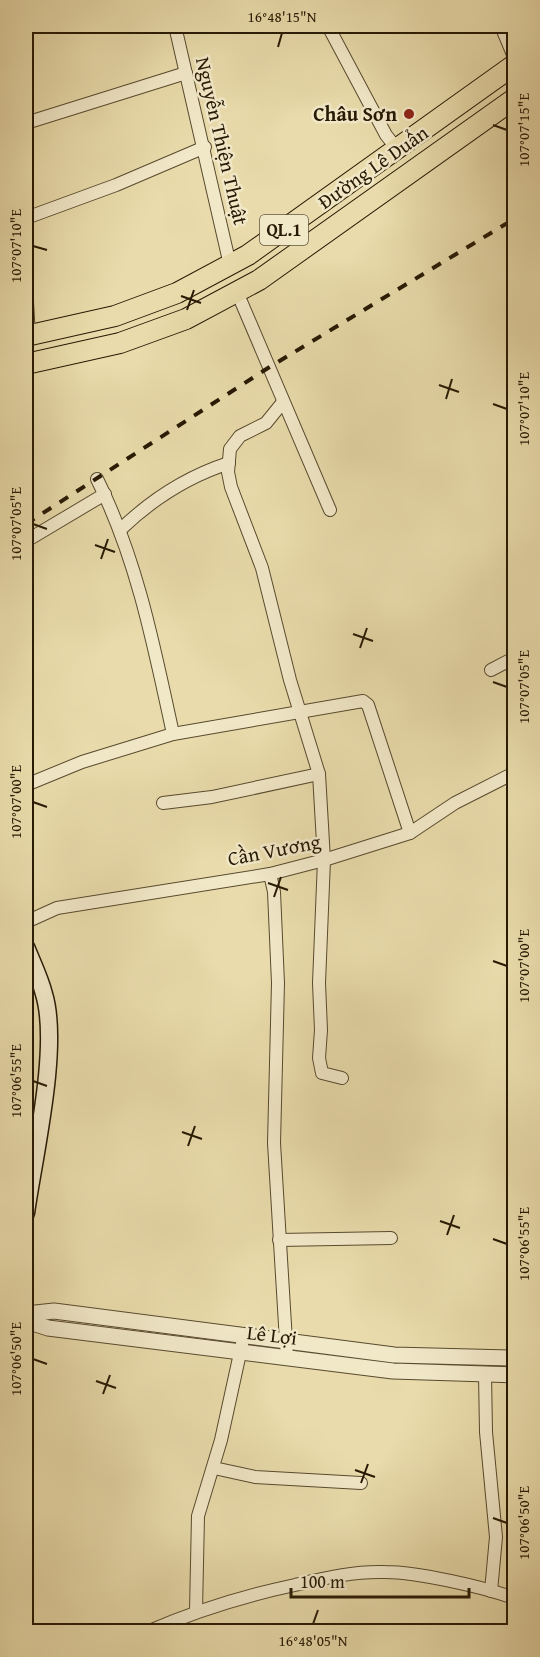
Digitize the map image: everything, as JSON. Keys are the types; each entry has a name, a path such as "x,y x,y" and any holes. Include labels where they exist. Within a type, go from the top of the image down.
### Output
{"highway":[{"name":"Đường Lê Duẩn","path":"27,336 114,316 177,293 248,255 514,65"},
{"name":"Đường Lê Duẩn","path":"26,364 120,343 186,319 260,280 514,99"},
{"path":"398,150 412,173"}],"main road":[{"path":"26,947 45,995 49,1022 48,1065 26,1213"}],"street":[{"name":"Nguyễn Thiện Thuật","path":"175,26 230,265"},
{"path":"328,26 386,135 398,150"},
{"path":"501,26 514,57"},
{"path":"26,123 186,73"},
{"path":"26,218 204,147"},
{"path":"26,285 27,336"},
{"path":"237,292 330,510"},
{"path":"283,402 266,423 240,436 230,449 231,487 262,568 319,774 324,860 320,946 319,1064 322,1073 342,1078"},
{"path":"120,530 151,502 178,484 202,472 229,463"},
{"path":"97,478 120,530 140,590 173,734"},
{"path":"26,541 105,494"},
{"path":"491,670 514,658"},
{"path":"26,785 82,762 173,734 300,710 366,702 410,833"},
{"name":"Cần Vương","path":"26,922 57,908 270,873 324,860 410,833 454,803 514,773"},
{"path":"163,803 212,797 319,774"},
{"path":"270,873 274,892 278,984 274,1143 287,1358"},
{"path":"279,1240 391,1238"},
{"name":"Lê Lợi","path":"26,1314 54,1311 394,1355 514,1358"},
{"path":"125,1338 127,1320"},
{"name":"Lê Lợi","path":"26,1321 48,1328 393,1371 514,1375"},
{"path":"196,1611 198,1516 214,1468 244,1335"},
{"path":"393,1371 394,1355"},
{"path":"485,1374 486,1432 496,1537 491,1592"},
{"path":"214,1468 255,1477 360,1483"},
{"path":"147,1632 196,1611 249,1594 341,1574 386,1572 514,1598"}],"railway":[{"path":"26,524 268,368 514,219"}],"place":[{"name":"Châu Sơn","path":"409,114"}]}
